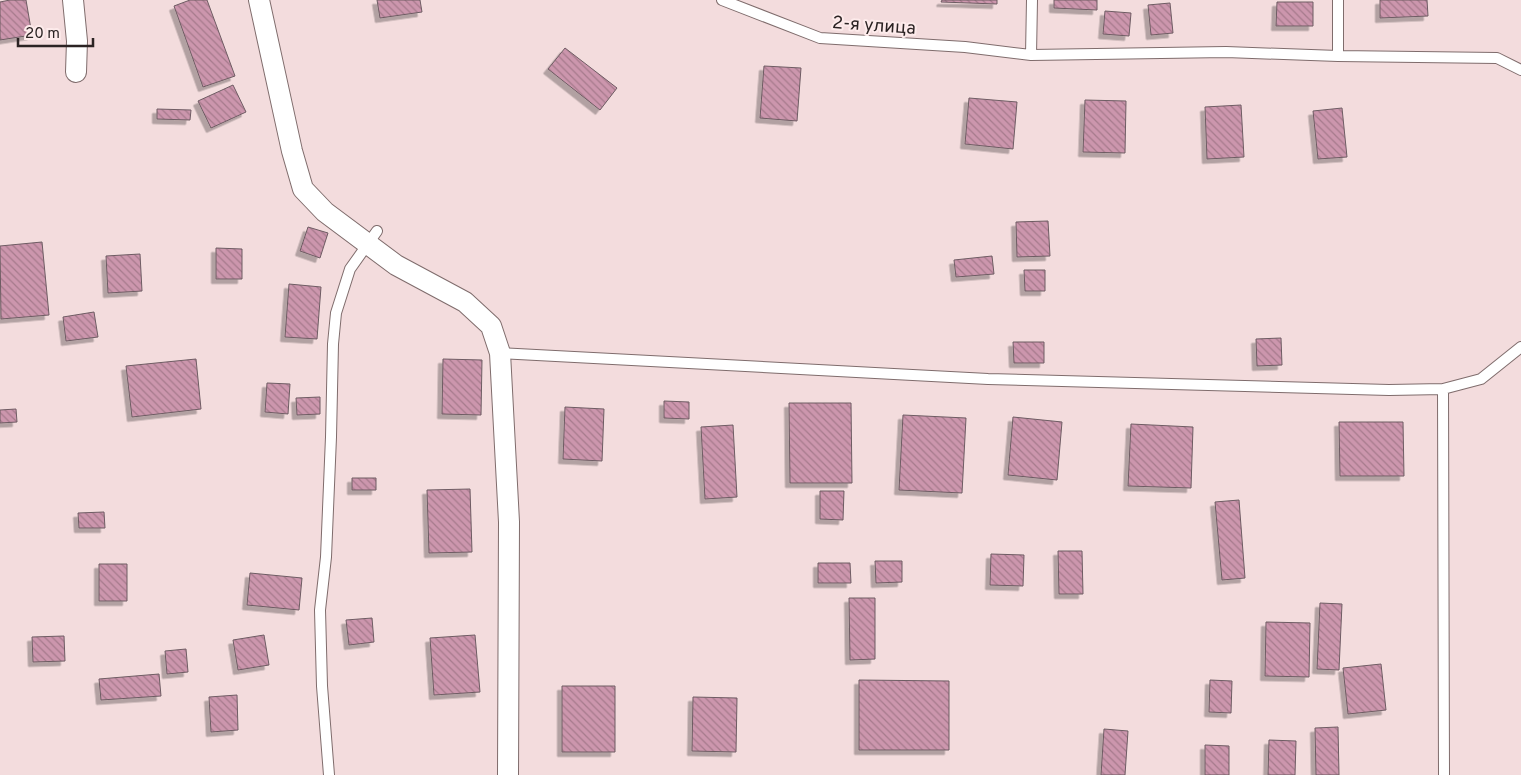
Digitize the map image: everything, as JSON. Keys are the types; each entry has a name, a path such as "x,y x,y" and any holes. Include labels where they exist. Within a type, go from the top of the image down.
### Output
{"street":[{"path":"73,0 77,41 76,72"},
{"path":"259,0 292,151 303,190 325,212 372,238 396,265 465,302 491,326 500,353 509,522 508,775"}],"lane":[{"name":"2-я улица","path":"722,0 820,38 965,47 1031,55 1226,52 1338,56 1497,58 1521,70"},
{"path":"1031,55 1032,0"},
{"path":"1338,0 1338,56"},
{"path":"329,775 322,686 320,610 326,557 333,344 336,313 350,269 372,238"},
{"path":"500,353 988,379 1389,390 1443,389 1481,379 1521,347"},
{"path":"1443,389 1444,775"}],"building":[{"path":"26,0 32,35 0,40 0,2"},
{"path":"190,0 207,0 235,76 203,87 174,6"},
{"path":"377,0 420,0 422,12 380,18"},
{"path":"942,0 997,0 997,4 941,2"},
{"path":"1054,0 1097,0 1097,10 1054,8"},
{"path":"1380,0 1427,0 1428,16 1380,18"},
{"path":"1277,2 1313,2 1313,26 1276,26"},
{"path":"1170,3 1173,33 1151,35 1148,5"},
{"path":"1105,11 1131,13 1129,36 1103,34"},
{"path":"565,48 617,88 600,110 548,69"},
{"path":"764,66 801,68 797,121 760,118"},
{"path":"233,85 246,112 211,128 198,101"},
{"path":"969,98 1017,102 1013,149 965,144"},
{"path":"1085,100 1126,101 1125,153 1083,152"},
{"path":"1241,105 1244,157 1207,159 1205,107"},
{"path":"1342,108 1347,157 1318,159 1313,111"},
{"path":"157,109 191,110 190,120 157,119"},
{"path":"1048,221 1050,256 1017,257 1016,222"},
{"path":"308,227 328,233 320,258 300,251"},
{"path":"42,242 49,315 1,319 0,246"},
{"path":"216,248 242,249 242,279 216,279"},
{"path":"140,254 142,291 108,293 106,256"},
{"path":"992,256 994,274 956,277 954,260"},
{"path":"1024,270 1045,270 1045,291 1025,291"},
{"path":"289,284 321,287 317,339 285,337"},
{"path":"94,312 98,337 66,341 63,317"},
{"path":"1281,338 1282,365 1257,366 1256,339"},
{"path":"1013,342 1044,342 1044,363 1014,363"},
{"path":"196,359 201,409 132,417 126,366"},
{"path":"443,359 482,360 481,415 442,414"},
{"path":"267,383 290,384 288,414 265,412"},
{"path":"320,397 320,414 297,415 296,398"},
{"path":"664,401 689,402 689,419 664,418"},
{"path":"789,403 851,403 852,483 790,483"},
{"path":"565,407 604,409 602,461 563,459"},
{"path":"16,409 17,422 0,423 0,410"},
{"path":"903,415 966,418 962,493 899,490"},
{"path":"1013,417 1062,422 1057,480 1008,475"},
{"path":"1339,422 1403,422 1404,476 1340,476"},
{"path":"1131,424 1193,427 1191,488 1128,486"},
{"path":"733,425 737,497 705,499 701,427"},
{"path":"352,478 376,478 376,490 352,490"},
{"path":"470,489 472,552 429,553 427,490"},
{"path":"820,491 844,491 843,520 820,519"},
{"path":"1239,500 1245,578 1222,580 1215,502"},
{"path":"104,512 105,528 79,528 78,513"},
{"path":"1058,551 1082,551 1083,594 1059,594"},
{"path":"991,554 1024,555 1023,586 990,585"},
{"path":"875,561 902,561 902,582 876,583"},
{"path":"818,563 850,563 851,583 818,583"},
{"path":"99,564 127,564 127,601 99,601"},
{"path":"250,573 302,578 299,610 247,605"},
{"path":"849,598 875,598 875,659 850,660"},
{"path":"1320,603 1342,604 1339,670 1317,669"},
{"path":"372,618 374,642 349,645 346,620"},
{"path":"1266,622 1310,623 1309,677 1265,676"},
{"path":"264,635 269,665 238,670 233,640"},
{"path":"475,635 480,692 434,695 430,638"},
{"path":"64,636 65,661 33,662 32,637"},
{"path":"186,649 188,672 167,674 165,651"},
{"path":"1381,664 1386,710 1348,714 1343,668"},
{"path":"159,674 161,696 101,700 99,679"},
{"path":"859,680 949,681 949,750 859,750"},
{"path":"1210,680 1232,681 1231,713 1209,712"},
{"path":"562,686 615,686 615,752 562,752"},
{"path":"237,695 238,730 211,732 209,697"},
{"path":"693,697 737,698 736,752 692,751"},
{"path":"1338,727 1339,775 1316,775 1315,728"},
{"path":"1104,729 1128,731 1125,775 1101,775"},
{"path":"1269,740 1296,741 1295,775 1268,775"},
{"path":"1205,745 1229,746 1229,775 1205,775"}]}
